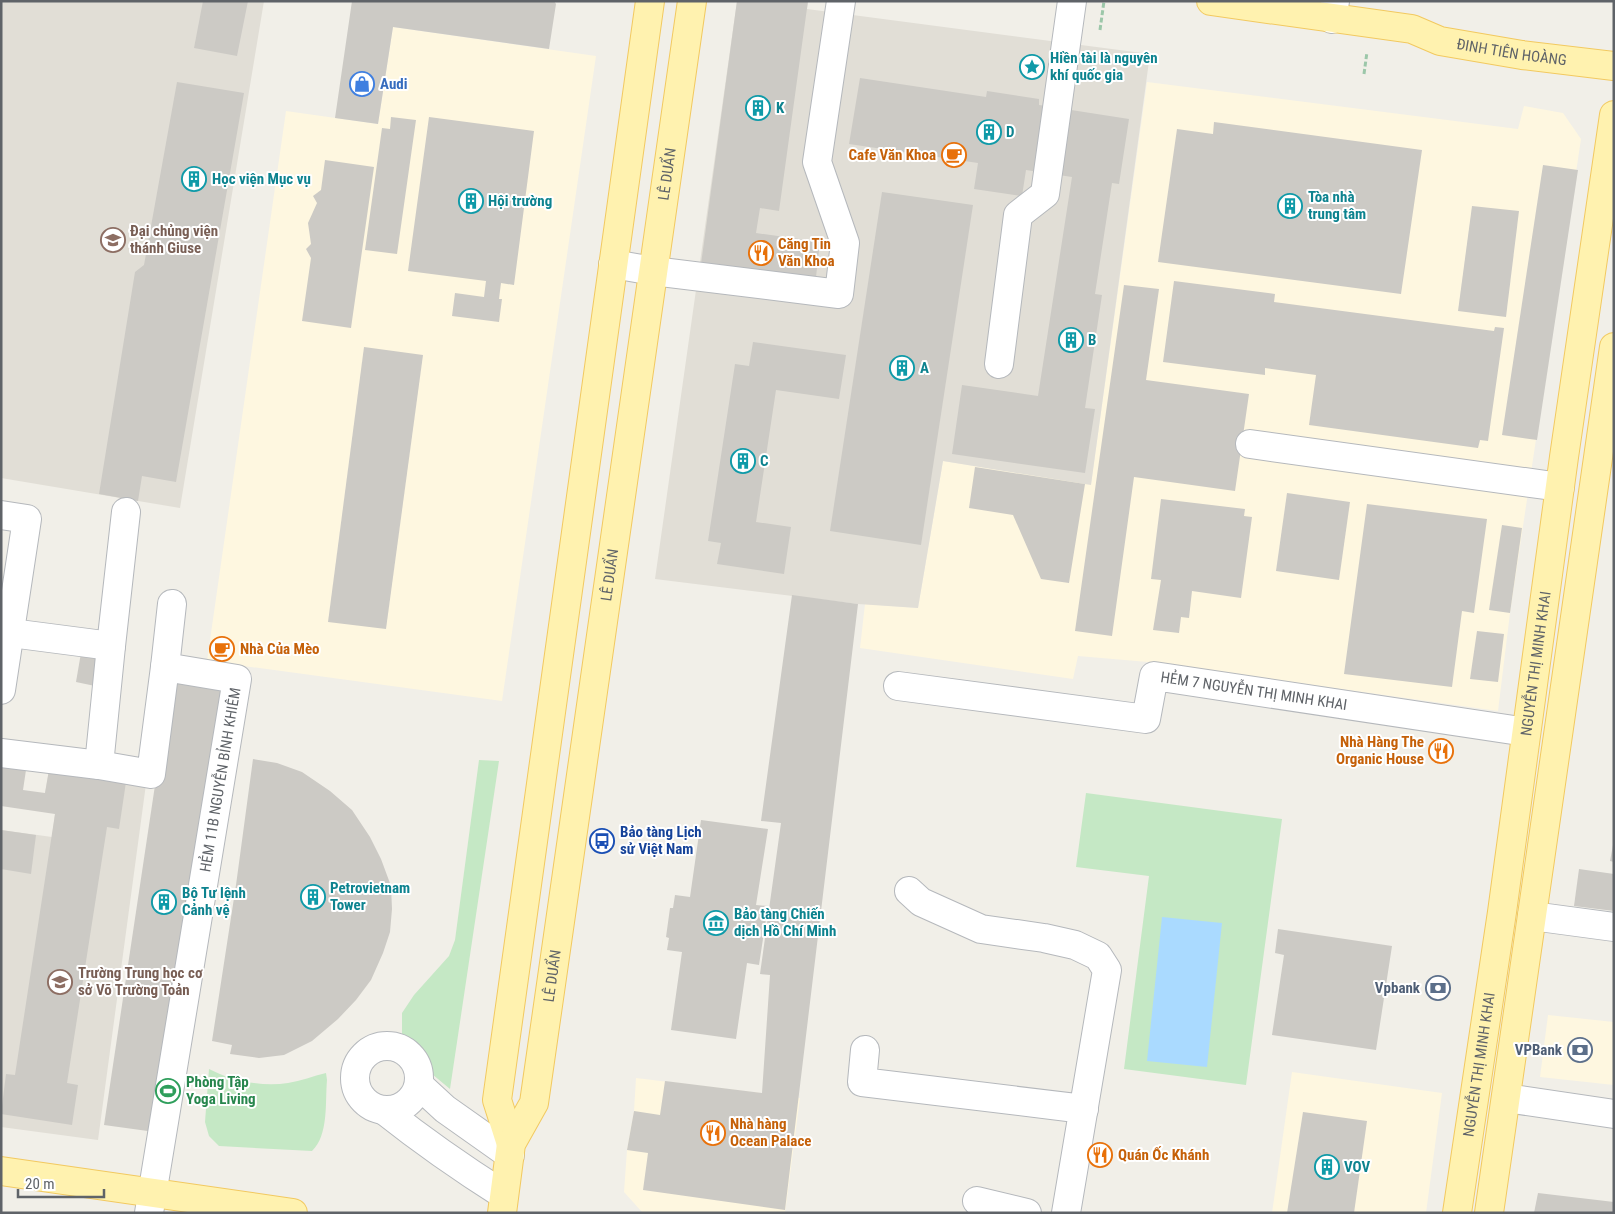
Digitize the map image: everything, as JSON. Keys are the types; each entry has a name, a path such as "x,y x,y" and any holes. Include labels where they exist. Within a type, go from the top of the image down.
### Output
{"main road":[{"name":"LÊ DUẨN","path":"510,1149 497,1100 650,1"},
{"name":"LÊ DUẨN","path":"503,1204 510,1149 534,1103 692,1"},
{"name":"ĐINH TIÊN HOÀNG","path":"1211,1 1333,10 1412,30 1440,41 1522,55 1614,66"},
{"name":"ĐINH TIÊN HOÀNG","path":"1412,30 1440,22 1614,51"},
{"name":"NGUYỄN THỊ MINH KHAI","path":"1457,1213 1502,912 1560,487 1614,115"},
{"name":"NGUYỄN THỊ MINH KHAI","path":"1489,1213 1614,347"},
{"path":"1560,487 1592,492"},
{"path":"572,563 611,569"},
{"path":"1526,732 1558,737"},
{"path":"1502,912 1532,916"},
{"path":"1475,1093 1506,1098"},
{"path":"1,1171 150,1203 293,1213"}],"street":[{"path":"614,264 653,271 839,294 845,243 818,162 841,1"},
{"path":"999,364 1018,215 1045,194 1072,1"},
{"path":"1250,444 1560,487"},
{"path":"99,765 126,512"},
{"path":"1,515 27,519 1,690"},
{"path":"1,753 99,765 151,774 172,604"},
{"path":"11,633 111,646"},
{"name":"HẺM 11B NGUYỄN BỈNH KHIÊM","path":"150,1203 237,679 165,667"},
{"name":"HẺM 7 NGUYỄN THỊ MINH KHAI","path":"898,686 1146,719 1154,676 1526,732"},
{"path":"909,890 921,902 981,929 1044,938 1075,945 1098,956 1106,970 1066,1213"},
{"path":"1532,916 1614,927"},
{"path":"385,1111 397,1109 407,1104 415,1096 420,1074 410,1054 400,1048 389,1045 377,1047 367,1052 360,1060 355,1071 354,1082 358,1093 365,1102 374,1108 385,1111 458,1166 503,1204"},
{"path":"865,1050 862,1082 1084,1109"},
{"path":"419,1085 445,1109 510,1149"},
{"path":"1506,1098 1614,1114"},
{"path":"977,1201 1027,1213"}],"path":[{"path":"1100,30 1104,1"}],"shaded area":[{"name":"Đại chủng viện thánh Giuse","path":"1,1 264,1 180,508 1,478"},
{"path":"737,1 808,1 807,9 1150,54 1091,485 943,461 918,608 858,604 655,579"},
{"path":"393,27 596,56 502,701 207,661 286,111 378,124"},
{"path":"1147,82 1518,129 1524,106 1563,113 1581,139 1510,613 1498,711 1148,662 1078,656 1073,679 860,648 865,604 918,608 943,461 1091,484"},
{"name":"Trường Trung học cơ sở Võ Trường Toản","path":"49,770 146,784 98,1140 1,1127 1,830 52,837 55,814 45,793"},
{"path":"1548,1015 1614,1022 1614,1085 1540,1077"},
{"path":"1292,1072 1442,1093 1426,1213 1272,1213"},
{"name":"Nhà hàng Ocean Palace","path":"636,1078 800,1098 785,1213 642,1212 624,1192"}],"green space":[{"path":"479,760 499,761 450,1089 432,1074 402,1035 402,1013 414,995 449,956 455,940"},
{"path":"1086,793 1282,819 1246,1085 1124,1069 1149,876 1076,867"},
{"path":"209,1069 237,1080 268,1084 293,1082 326,1073 324,1127 312,1151 219,1146 209,1136 205,1122"}],"water":[{"path":"1162,917 1222,923 1207,1067 1147,1061"}],"building":[{"path":"203,1 248,1 237,56 194,48"},
{"name":"Audi","path":"352,1 554,1 556,4 549,49 393,27 378,124 335,118"},
{"name":"K","path":"737,1 808,1 779,211 760,208 756,233 820,242 816,277 701,264"},
{"path":"860,78 986,97 987,91 1039,99 1039,105 1129,119 1119,184 1112,183 1095,294 1102,295 1085,408 1095,409 1085,473 952,454 962,385 1038,396 1072,177 1026,170 1022,196 974,189 978,163 849,144"},
{"path":"177,82 244,93 176,482 142,476 138,501 99,494 135,272 144,265"},
{"path":"391,117 416,120 397,254 365,250 382,128 390,129"},
{"name":"Hội trường","path":"429,117 534,131 514,285 501,283 499,299 502,299 499,322 452,316 455,293 484,297 486,281 408,271"},
{"name":"Tòa nhà trung tâm","path":"1214,122 1422,150 1401,294 1158,262 1177,129 1213,134"},
{"path":"325,160 374,167 351,328 302,321 311,258 306,249 311,244 308,223 317,203 313,196 321,190"},
{"path":"1543,165 1578,170 1537,440 1502,435"},
{"name":"A","path":"882,192 973,205 921,545 830,531"},
{"path":"1472,206 1519,211 1506,317 1458,311"},
{"path":"1174,281 1275,294 1274,302 1494,331 1495,327 1504,328 1488,441 1480,440 1478,448 1309,425 1316,375 1265,368 1265,375 1163,362"},
{"path":"1124,285 1159,289 1146,380 1249,394 1235,491 1134,477 1112,636 1075,631"},
{"name":"C","path":"753,342 846,355 839,399 776,390 756,522 791,527 784,574 717,564 721,543 708,541 735,364 749,366"},
{"path":"364,347 423,355 386,629 328,622"},
{"path":"975,467 1085,484 1069,583 1041,579 1013,515 969,508"},
{"path":"1287,493 1350,502 1339,580 1276,571"},
{"path":"1161,499 1245,509 1244,516 1252,517 1241,598 1192,591 1189,618 1181,617 1179,633 1153,630 1161,580 1151,579"},
{"path":"1367,504 1487,519 1474,613 1462,611 1452,687 1344,674"},
{"path":"1502,525 1522,528 1510,613 1489,610"},
{"path":"792,595 858,604 785,1210 643,1190 648,1153 627,1150 634,1111 660,1115 665,1081 762,1093 770,975 760,974 781,823 761,821"},
{"path":"1477,631 1504,634 1498,682 1470,679"},
{"path":"82,647 101,651 95,686 76,682"},
{"name":"Bộ Tư lệnh Cảnh vệ","path":"172,672 223,679 155,1132 104,1125"},
{"name":"Petrovietnam Tower","path":"253,759 277,763 302,772 330,791 352,810 370,837 381,859 391,886 392,909 390,932 383,953 371,980 356,1000 338,1019 312,1041 284,1055 259,1058 230,1054 232,1045 212,1041"},
{"path":"1,767 26,770 23,790 45,793 49,770 126,782 119,829 107,827 67,1083 78,1085 72,1125 1,1114 6,1074 15,1075 55,814 1,806"},
{"name":"Bảo tàng Chiến dịch Hồ Chí Minh","path":"701,820 768,829 756,905 768,906 759,965 747,963 736,1039 671,1030 682,952 667,950 669,938 666,937 670,908 673,908 675,895 690,897"},
{"path":"1,830 36,835 31,874 1,869"},
{"path":"1614,845 1614,862 1610,861"},
{"path":"1579,869 1614,874 1614,911 1574,906"},
{"path":"1278,929 1392,946 1376,1050 1272,1035 1284,955 1275,953"},
{"name":"VOV","path":"1303,1112 1367,1121 1354,1213 1287,1213"},
{"path":"1538,1193 1614,1202 1614,1213 1534,1213"}],"place":[{"name":"Hiền tài là nguyên khí quốc gia","path":"1032,67"},
{"name":"Audi","path":"362,84"},
{"name":"K","path":"758,108"},
{"name":"D","path":"989,132"},
{"name":"Cafe Văn Khoa","path":"954,155"},
{"name":"Học viện Mục vụ","path":"194,179"},
{"name":"Hội trường","path":"471,201"},
{"name":"Tòa nhà trung tâm","path":"1290,206"},
{"name":"Đại chủng viện thánh Giuse","path":"113,240"},
{"name":"Căng Tin Văn Khoa","path":"761,253"},
{"name":"B","path":"1071,340"},
{"name":"A","path":"902,368"},
{"name":"C","path":"743,461"},
{"name":"Nhà Của Mèo","path":"222,649"},
{"name":"Nhà Hàng The Organic House","path":"1441,751"},
{"name":"Bảo tàng Lịch sử Việt Nam","path":"602,841"},
{"name":"Petrovietnam Tower","path":"313,897"},
{"name":"Bộ Tư lệnh Cảnh vệ","path":"164,902"},
{"name":"Bảo tàng Chiến dịch Hồ Chí Minh","path":"716,923"},
{"name":"Trường Trung học cơ sở Võ Trường Toản","path":"60,982"},
{"name":"Vpbank","path":"1438,988"},
{"name":"VPBank","path":"1580,1050"},
{"name":"Phòng Tập Yoga Living","path":"168,1091"},
{"name":"Nhà hàng Ocean Palace","path":"713,1133"},
{"name":"Quán Ốc Khánh","path":"1100,1155"},
{"name":"VOV","path":"1327,1167"}]}
